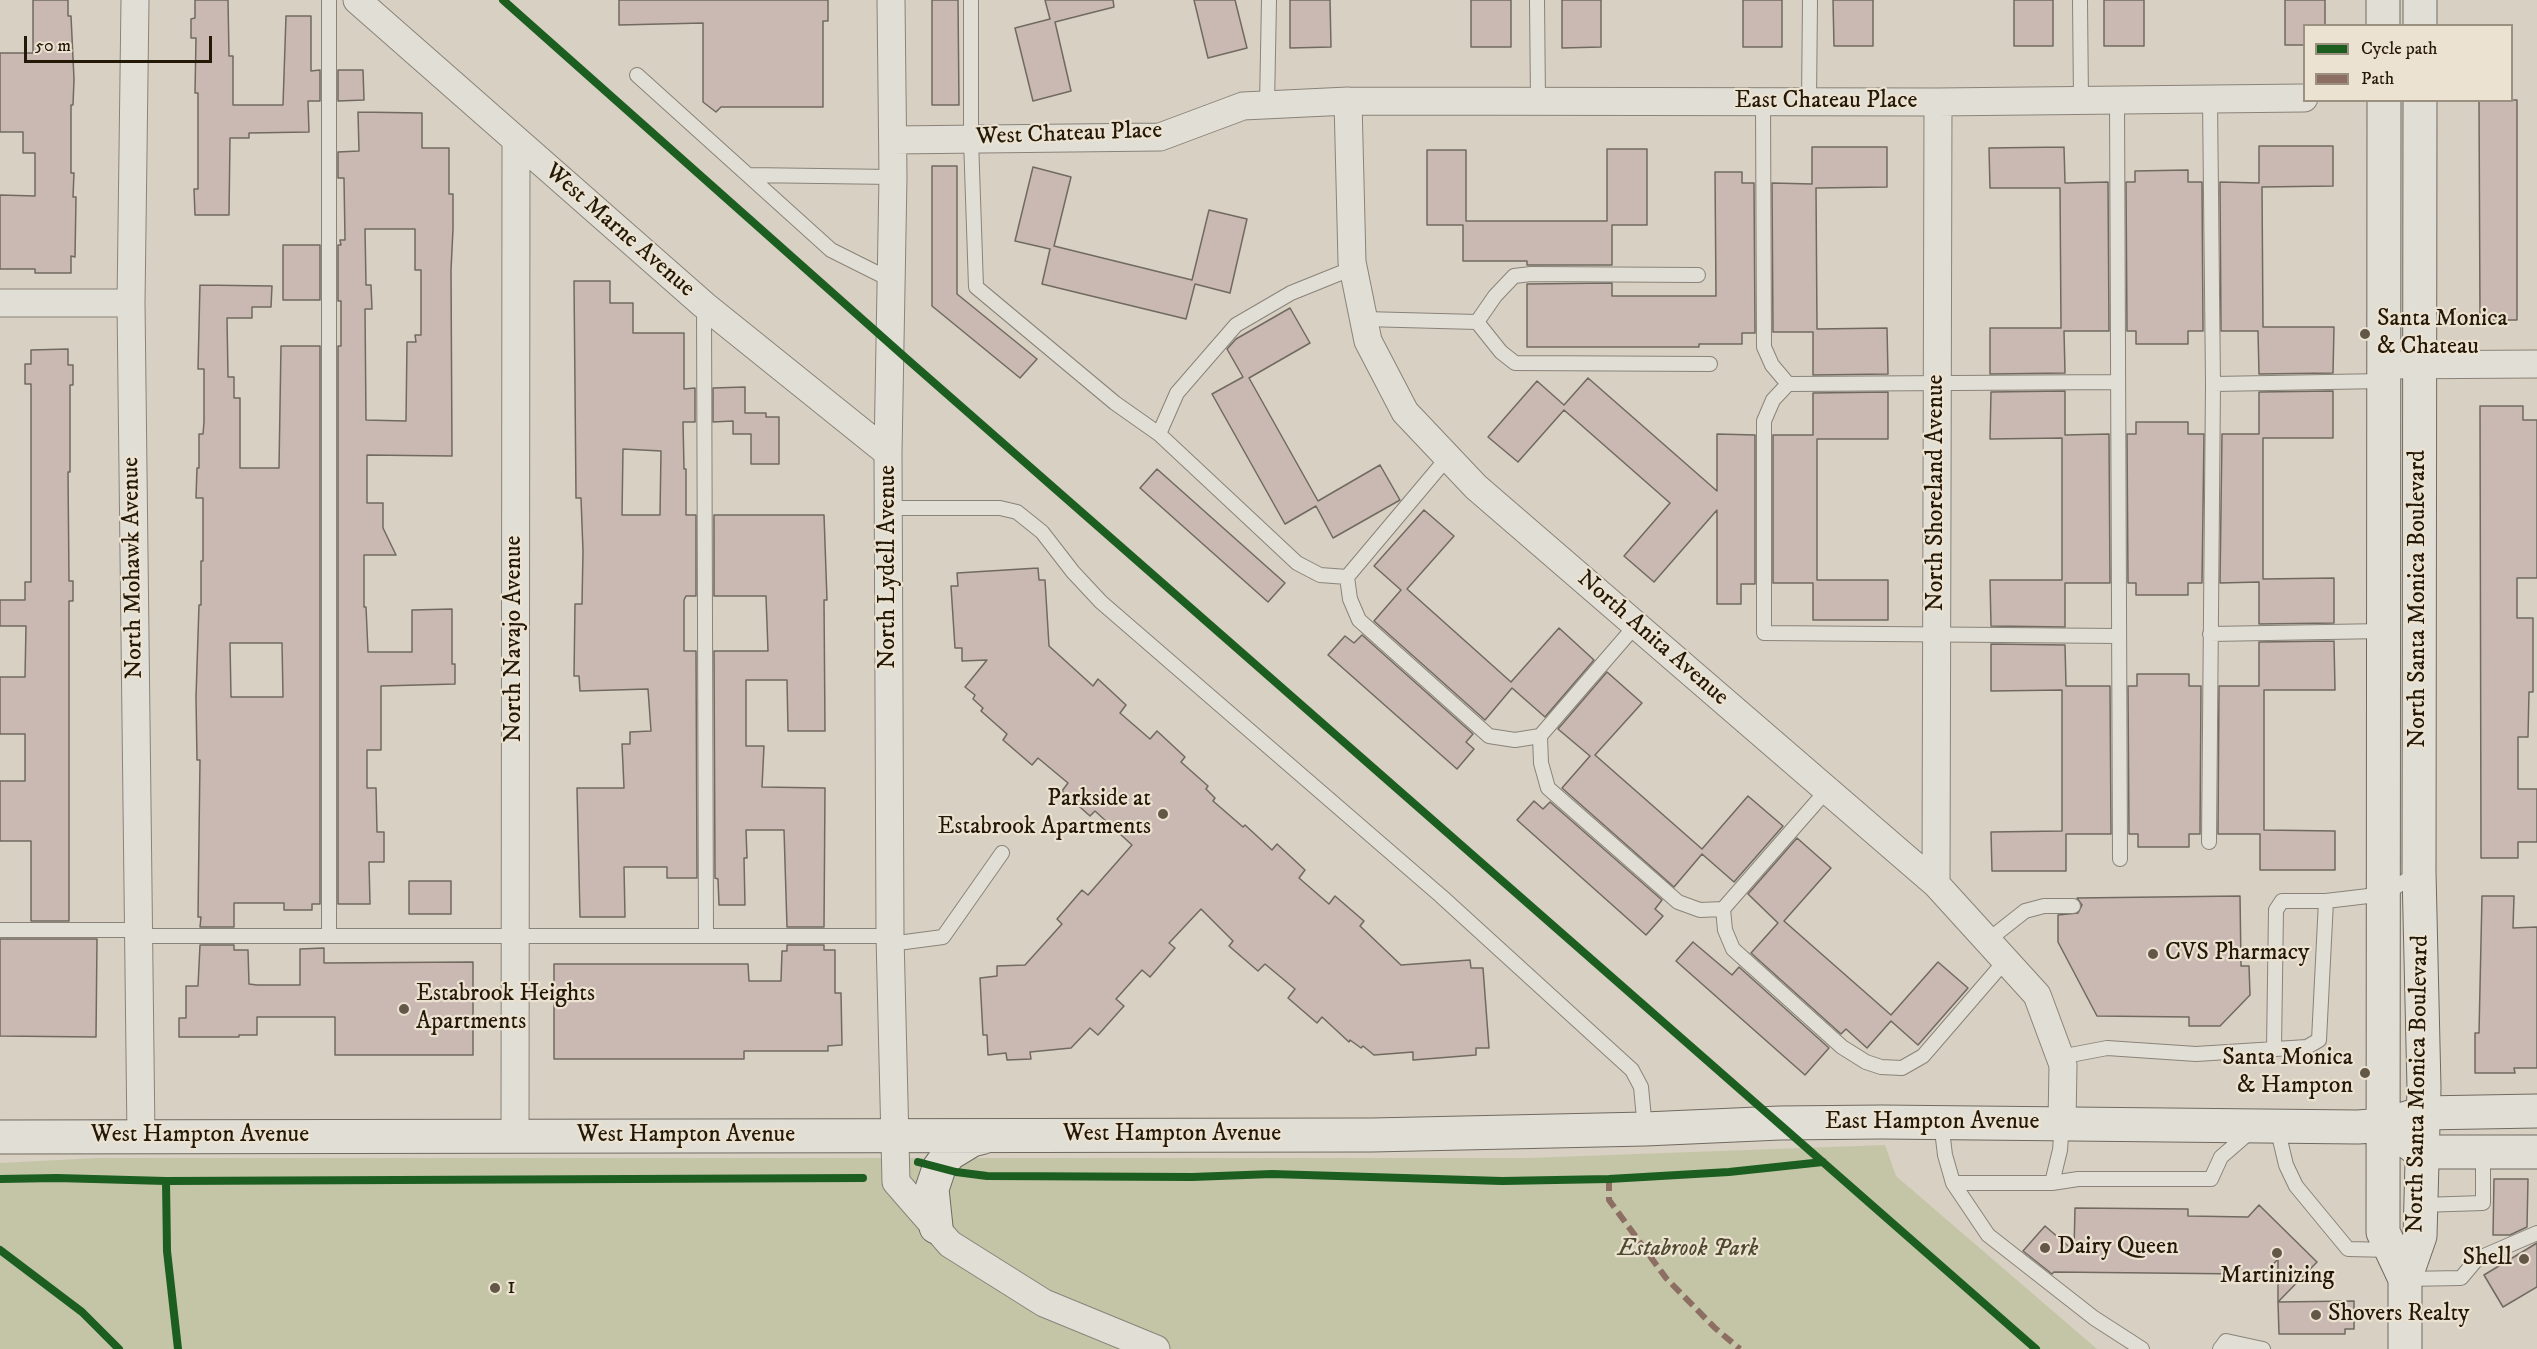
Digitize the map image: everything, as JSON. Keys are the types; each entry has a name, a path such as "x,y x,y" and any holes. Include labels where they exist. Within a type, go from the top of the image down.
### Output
{"main road":[{"path":"2383,0 2383,24"},
{"path":"2420,0 2420,24"},
{"name":"North Santa Monica Boulevard","path":"2384,102 2384,1232 2398,1264 2420,1236 2423,1113 2419,872 2420,102"},
{"name":"East Hampton Avenue","path":"1372,1135 1645,1130 1780,1123 1941,1122 2266,1127 2384,1125 2423,1113 2537,1111"},
{"path":"2384,1125 2421,1152 2537,1152"},
{"path":"936,1227 932,1189 939,1168 949,1154 972,1140 995,1135"},
{"name":"West Hampton Avenue","path":"0,1137 1372,1135"},
{"path":"2398,1264 2405,1349"}],"street":[{"name":"North Mohawk Avenue","path":"135,0 131,303 141,1137"},
{"name":"West Marne Avenue","path":"357,0 704,305 888,453"},
{"name":"North Lydell Avenue","path":"891,0 893,177 888,453 890,940 893,1135 896,1182 950,1244 1044,1303 1156,1349"},
{"name":"East Chateau Place","path":"1348,100 1938,102 2303,98"},
{"name":"West Chateau Place","path":"893,140 1160,137 1242,106 1348,100"},
{"name":"North Anita Avenue","path":"1348,100 1353,268 1368,341 1405,412 1476,487 1936,884 2037,995 2063,1065 2062,1123"},
{"name":"North Shoreland Avenue","path":"1936,884 1938,102"},
{"name":"North Navajo Avenue","path":"515,1137 516,141"},
{"path":"0,303 131,303"},
{"path":"2384,373 2419,364 2537,364"}],"lane":[{"path":"329,0 329,936"},
{"path":"971,0 971,139 976,287 1115,403 1159,435 1297,563 1320,575 1347,577"},
{"path":"1267,105 1269,0"},
{"path":"1537,0 1538,101"},
{"path":"1809,102 1810,0"},
{"path":"2080,0 2081,101"},
{"path":"637,75 831,250 891,280"},
{"path":"2209,842 2212,384 2210,99"},
{"path":"2117,100 2120,859"},
{"path":"1763,102 1764,347 1772,365 1788,384"},
{"path":"748,175 893,177"},
{"path":"1159,435 1177,393 1236,325 1291,293 1353,268"},
{"path":"1477,322 1514,276 1531,274 1698,274"},
{"path":"704,305 706,936"},
{"path":"1364,319 1477,322 1501,352 1515,363 1710,364"},
{"path":"2212,384 2384,373"},
{"path":"2118,382 1788,384 1773,400 1764,421 1764,633 2119,636"},
{"path":"1448,457 1347,577 1350,599 1359,620 1489,736 1515,740 1540,736 1636,625"},
{"path":"889,508 1000,508 1017,512 1042,532 1072,572 1101,602 1441,896 1632,1070 1641,1087 1645,1130"},
{"path":"2210,634 2384,631"},
{"path":"1540,736 1540,763 1548,788 1678,902 1700,910 1723,909 1827,790"},
{"path":"0,930 329,936 706,936 890,940 943,937 1002,853"},
{"path":"2274,1049 2276,910 2282,901 2326,901 2385,894 2419,872"},
{"path":"2060,1057 2107,1048 2196,1054 2307,1047 2319,1040 2326,901"},
{"path":"1987,941 2025,911 2044,906 2073,906"},
{"path":"1723,909 1725,930 1733,950 1842,1047 1866,1062 1881,1067 1902,1068 1923,1056 2005,961"},
{"path":"1941,1122 1945,1155 1953,1183 1988,1235 2094,1318 2142,1349"},
{"path":"2052,1183 2060,1150 2062,1123"},
{"path":"1953,1183 2052,1183 2078,1179 2211,1179 2221,1157 2266,1127 2296,1186 2348,1249 2398,1264 2461,1278 2476,1259 2537,1233"},
{"path":"2421,1205 2483,1203 2483,1152"},
{"path":"2220,1349 2226,1341 2263,1349"}],"green space":[{"name":"Estabrook Park","path":"1885,1145 1896,1176 2097,1349 0,1349 0,1163 98,1158 1528,1158"}],"building":[{"path":"33,0 68,0 68,16 71,16 74,79 73,105 71,105 71,173 74,173 73,197 76,197 75,257 71,256 71,273 35,273 35,269 0,269 0,195 35,196 35,153 23,153 23,132 0,132 0,53 33,53"},
{"path":"195,0 228,0 229,56 233,56 233,105 283,105 286,16 311,16 311,71 320,70 320,101 308,101 309,132 249,133 249,138 230,138 229,215 195,215 194,189 198,189 198,93 195,93 196,38 191,38 191,19 195,18"},
{"path":"619,0 828,0 828,21 823,21 823,107 721,107 716,112 703,102 703,23 619,25"},
{"path":"932,0 958,0 959,105 932,105"},
{"path":"1045,0 1113,0 1114,7 1055,22 1071,91 1033,101 1015,28 1050,19"},
{"path":"1194,0 1235,0 1247,48 1208,58"},
{"path":"1290,0 1330,0 1331,47 1290,48"},
{"path":"1471,0 1511,0 1511,47 1471,47"},
{"path":"1562,0 1601,0 1601,47 1562,48"},
{"path":"1743,0 1782,0 1782,47 1743,47"},
{"path":"1833,0 1873,0 1873,46 1834,46"},
{"path":"2014,0 2053,0 2053,46 2014,46"},
{"path":"2104,0 2144,0 2144,46 2104,46"},
{"path":"2285,0 2325,0 2325,24 2303,24 2303,45 2285,45"},
{"path":"338,70 363,70 364,100 338,101"},
{"path":"2517,100 2517,320 2480,320 2479,102"},
{"path":"358,112 422,113 422,148 449,148 449,194 453,194 452,456 367,455 367,503 383,503 383,528 396,555 364,555 364,607 366,607 368,652 412,652 412,610 452,609 452,664 455,664 455,684 381,686 381,750 367,750 367,788 376,788 377,832 384,832 384,862 369,862 370,904 338,904 338,346 341,346 341,301 338,301 338,245 341,245 340,240 345,240 344,178 338,178 338,152 359,151","holes":["365,229 415,229 415,270 421,270 421,335 415,335 416,342 407,342 406,421 366,420 365,309 372,309 371,285 366,285"]},
{"path":"2259,146 2333,146 2333,186 2262,187 2263,327 2334,327 2333,373 2259,374 2258,331 2221,331 2220,182 2259,183"},
{"path":"1812,147 1887,147 1887,187 1816,188 1817,329 1887,328 1888,374 1813,375 1813,332 1773,332 1772,183 1812,184"},
{"path":"2064,147 2065,183 2108,182 2109,331 2064,331 2065,373 1990,374 1990,328 2061,328 2060,188 1990,188 1989,148"},
{"path":"1607,149 1647,149 1647,225 1612,225 1612,265 1527,265 1527,261 1463,261 1463,225 1427,225 1427,150 1466,150 1466,221 1607,221"},
{"path":"932,166 957,166 957,294 1037,359 1020,378 932,306"},
{"path":"1033,167 1071,177 1054,246 1192,280 1209,210 1247,219 1230,293 1195,284 1186,319 1042,284 1050,249 1015,241"},
{"path":"2188,170 2188,182 2202,182 2203,331 2188,331 2188,344 2136,344 2136,331 2127,331 2126,182 2135,182 2135,171"},
{"path":"1715,172 1742,172 1742,183 1754,183 1755,333 1742,333 1742,344 1699,344 1699,347 1527,347 1527,284 1612,283 1612,296 1716,296"},
{"path":"283,245 320,245 320,300 283,300"},
{"path":"574,281 610,281 610,303 633,303 633,333 684,333 684,389 695,388 695,422 683,422 686,515 696,515 696,596 686,596 684,600 684,651 696,651 697,878 667,878 667,867 624,867 625,917 580,917 577,788 624,788 622,744 630,744 630,732 651,731 648,689 580,691 579,676 574,676 575,604 582,604 583,551 581,498 576,498","holes":["623,449 661,451 660,515 622,515"]},
{"path":"200,285 272,286 271,307 252,307 252,318 227,318 228,377 234,377 234,398 240,398 240,468 279,468 281,346 320,346 320,904 312,904 312,910 284,910 284,903 234,903 234,927 200,927 201,917 198,917 200,760 197,760 196,697 201,561 203,561 203,498 196,498 199,434 203,434 204,422 204,369 198,369","holes":["230,643 282,643 283,697 231,697"]},
{"path":"1290,308 1310,343 1249,378 1318,501 1380,465 1400,500 1333,538 1316,506 1285,524 1212,394 1243,377 1227,349 1236,339"},
{"path":"68,349 68,365 73,365 73,385 70,385 70,472 68,472 69,581 73,581 73,601 69,601 69,921 31,921 31,841 0,841 0,781 25,781 25,734 0,734 0,677 25,677 26,626 0,626 0,600 25,600 25,582 31,582 31,384 25,384 25,364 31,364 31,350"},
{"path":"1588,378 1717,491 1717,434 1755,435 1755,584 1741,584 1741,604 1717,604 1717,510 1654,582 1624,556 1670,503 1564,410 1518,462 1488,437 1537,381 1564,405"},
{"path":"745,387 745,413 766,413 766,417 779,417 779,464 751,464 751,434 733,434 733,421 713,422 713,388"},
{"path":"2065,391 2065,435 2109,434 2110,583 2065,583 2065,627 1991,626 1990,580 2062,580 2062,438 1990,439 1991,392"},
{"path":"2333,391 2333,438 2263,438 2263,579 2334,578 2334,623 2259,624 2259,582 2220,583 2222,434 2259,434 2259,392"},
{"path":"1888,392 1888,439 1817,439 1817,580 1888,580 1888,620 1813,620 1813,583 1773,583 1773,435 1813,435 1813,393"},
{"path":"2480,406 2523,406 2523,420 2537,420 2537,578 2517,578 2517,618 2533,618 2533,692 2529,692 2528,737 2518,737 2518,789 2537,789 2537,842 2518,842 2518,858 2481,858"},
{"path":"2136,422 2188,422 2188,434 2204,434 2202,583 2188,583 2188,595 2136,595 2136,583 2128,583 2127,434 2136,434"},
{"path":"1157,469 1285,583 1268,602 1140,488"},
{"path":"1424,510 1454,536 1407,589 1511,682 1559,628 1594,660 1545,717 1512,688 1485,720 1374,621 1401,590 1374,566"},
{"path":"714,515 824,515 827,600 824,600 825,731 788,731 787,680 746,680 746,746 764,746 762,787 825,788 824,927 787,927 784,830 746,830 745,905 719,905 718,879 715,878 714,651 768,651 766,596 714,596"},
{"name":"Parkside at Estabrook Apartments","path":"1038,568 1039,580 1045,580 1049,646 1093,686 1098,679 1126,705 1120,713 1150,739 1157,731 1185,757 1181,762 1208,786 1206,789 1215,798 1213,801 1243,827 1245,825 1272,850 1277,844 1305,870 1299,878 1329,904 1335,896 1364,921 1360,926 1401,965 1470,960 1471,968 1483,968 1489,1048 1476,1048 1476,1055 1413,1060 1413,1052 1374,1055 1363,1046 1361,1048 1350,1040 1349,1042 1322,1017 1317,1023 1288,998 1295,989 1265,964 1258,971 1229,946 1233,941 1201,909 1169,943 1175,948 1150,977 1142,970 1116,999 1124,1006 1098,1035 1090,1028 1071,1048 1030,1052 1031,1059 1007,1060 1006,1053 988,1055 987,1035 983,1035 980,978 997,976 997,966 1025,965 1062,924 1057,919 1082,890 1088,895 1132,845 1095,811 1090,816 1062,791 1068,783 1038,758 1032,765 1003,740 1007,734 981,711 983,708 973,699 975,695 965,687 987,660 962,661 962,648 955,648 951,586 958,586 957,573"},
{"path":"1362,635 1473,734 1466,742 1474,749 1457,769 1328,655 1345,636 1354,643"},
{"path":"2334,641 2335,690 2264,690 2264,830 2335,831 2335,870 2260,870 2260,834 2218,834 2219,686 2259,686 2259,642"},
{"path":"1991,644 2065,645 2066,686 2110,686 2111,834 2066,834 2066,871 1992,871 1991,832 2062,831 2062,690 1991,691"},
{"path":"1607,672 1642,703 1595,755 1702,849 1748,796 1783,826 1734,882 1702,854 1674,887 1562,788 1590,756 1558,729"},
{"path":"2137,674 2189,674 2189,686 2201,686 2200,834 2189,834 2189,847 2138,847 2138,834 2129,834 2128,686 2137,686"},
{"path":"1534,801 1543,809 1550,802 1662,900 1655,909 1663,916 1646,935 1517,820"},
{"path":"1797,838 1831,868 1784,921 1891,1015 1938,962 1968,988 1918,1045 1891,1021 1867,1048 1846,1029 1841,1034 1751,953 1778,923 1748,894"},
{"path":"409,881 451,881 451,914 409,914"},
{"name":"CVS Pharmacy","path":"2240,896 2241,966 2249,966 2250,995 2220,1026 2189,1026 2189,1017 2097,1016 2058,942 2058,915 2078,913 2082,905 2077,898"},
{"path":"2482,896 2514,896 2513,928 2537,927 2537,1068 2514,1068 2515,1073 2475,1073 2475,1033 2479,1033"},
{"path":"0,939 97,939 96,1037 0,1036"},
{"path":"1693,942 1732,975 1739,967 1829,1048 1805,1075 1676,961"},
{"path":"200,945 234,945 234,950 248,950 249,984 257,985 300,985 300,949 324,948 324,963 473,962 473,1055 335,1055 335,1017 257,1017 257,1035 179,1037 179,1018 186,1018 186,986 198,986"},
{"path":"787,945 824,945 824,950 835,950 835,993 841,993 842,1045 828,1046 828,1051 744,1051 744,1059 554,1059 554,964 748,964 749,981 781,981 782,951 787,951"},
{"name":"Shell","path":"2494,1179 2528,1179 2527,1227 2510,1235 2493,1235"},
{"path":"2259,1205 2317,1262 2278,1302 2278,1259 2256,1283 2246,1274 2054,1272 2052,1274 2023,1251 2045,1226 2074,1251 2075,1208 2188,1209 2188,1216 2248,1217"},
{"name":"Shell","path":"2537,1243 2537,1287 2503,1307 2484,1275"},
{"name":"Shovers Realty","path":"2354,1301 2354,1329 2345,1329 2345,1334 2279,1334 2278,1302"}],"marked path":[{"path":"1609,1179 1609,1200 1666,1278 1715,1328 1740,1349"}],"cycle path":[{"path":"503,0 907,359 2036,1349"},
{"path":"918,1162 956,1172 987,1176 1192,1177 1272,1174 1502,1181 1609,1179 1729,1172 1823,1162"},
{"path":"0,1179 166,1181 863,1178"},
{"path":"166,1181 167,1251 178,1349"},
{"path":"0,1250 82,1312 119,1349"}],"place":[{"name":"Santa Monica & Chateau","path":"2365,334"},
{"name":"Parkside at Estabrook Apartments","path":"1163,814"},
{"name":"CVS Pharmacy","path":"2153,954"},
{"name":"Estabrook Heights Apartments","path":"404,1009"},
{"name":"Santa Monica & Hampton","path":"2365,1073"},
{"name":"Dairy Queen","path":"2045,1248"},
{"name":"Martinizing","path":"2277,1253"},
{"name":"Shell","path":"2524,1259"},
{"name":"1","path":"495,1288"},
{"name":"Shovers Realty","path":"2316,1315"}]}
